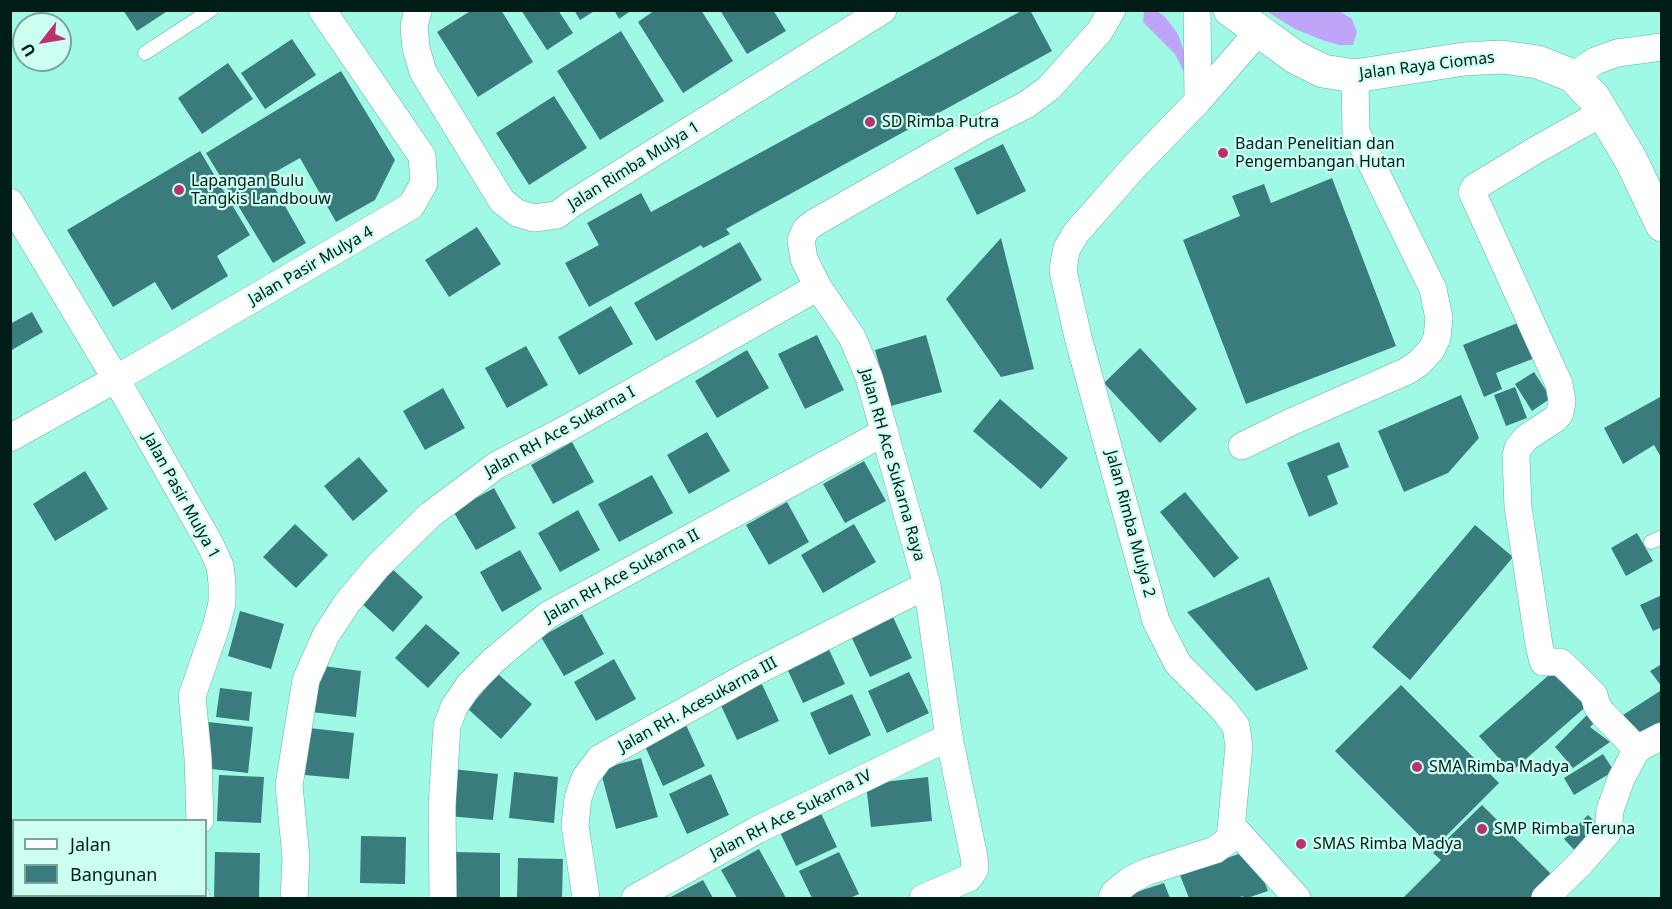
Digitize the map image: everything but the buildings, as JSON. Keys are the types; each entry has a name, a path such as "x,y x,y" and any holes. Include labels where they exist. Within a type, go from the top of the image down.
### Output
{"main road":[{"name":"Jalan Raya Ciomas","path":"1230,10 1295,57 1323,71 1355,76 1464,59 1502,57 1538,62 1573,76 1594,98 1631,160 1662,225"}],"street":[{"name":"Jalan Pasir Mulya 4","path":"10,438 116,379 411,206 424,183 422,156 322,10"},
{"name":"Jalan Rimba Mulya 1","path":"418,10 414,26 416,48 423,72 502,201 517,213 534,218 557,215 573,202 883,10"},
{"name":"Jalan RH Ace Sukarna Raya","path":"923,898 969,878 975,869 975,857 950,737 927,585 868,377 852,337 818,287 804,259 801,240 806,229 814,223 980,128 1026,105 1049,88 1099,32 1112,10"},
{"path":"1197,10 1198,101"},
{"name":"Jalan Rimba Mulya 2","path":"1112,898 1114,893 1129,881 1146,872 1215,850 1230,839 1239,746 1236,726 1223,709 1178,664 1156,621 1082,348 1064,271 1067,248 1076,233 1134,167 1198,101 1258,32"},
{"path":"1573,76 1595,61 1617,53 1662,47"},
{"path":"1242,446 1407,370 1419,363 1431,350 1437,338 1439,318 1433,289 1356,132 1355,76"},
{"path":"1602,113 1475,187 1472,192 1559,384 1562,401 1560,413 1526,438 1518,448 1516,456 1518,507 1543,662 1560,662 1571,672 1594,696 1603,714 1637,749"},
{"name":"Jalan Pasir Mulya 1","path":"10,202 116,379 211,546 219,566 222,603 192,696 198,758 200,819"},
{"name":"Jalan RH Ace Sukarna I","path":"294,898 296,858 289,785 306,680 326,635 347,603 376,567 430,515 498,465 818,287"},
{"name":"Jalan RH Ace Sukarna II","path":"443,898 442,806 447,726 454,707 494,660 548,615 885,432"},
{"name":"Jalan RH. Acesukarna III","path":"586,898 576,825 578,798 585,778 600,758 751,674 927,585"},
{"path":"1545,898 1579,865 1608,832 1610,810 1621,779 1637,749 1662,736"},
{"name":"Jalan RH Ace Sukarna IV","path":"635,898 757,830 950,737"},
{"path":"1232,826 1297,898"}],"lane":[{"path":"145,54 211,10"}],"shaded area":[{"path":"1144,11 1157,11 1165,17 1178,34 1192,76 1187,78 1175,54 1143,22"},
{"path":"1266,11 1339,11 1352,19 1357,32 1353,45 1339,45 1325,41 1295,29"}],"place":[{"name":"SD Rimba Putra","path":"870,122"},
{"name":"Badan Penelitian dan Pengembangan Hutan","path":"1223,153"},
{"name":"Lapangan Bulu Tangkis Landbouw","path":"179,190"},
{"name":"SMA Rimba Madya","path":"1417,767"},
{"name":"SMP Rimba Teruna","path":"1482,829"},
{"name":"SMAS Rimba Madya","path":"1301,844"}]}
